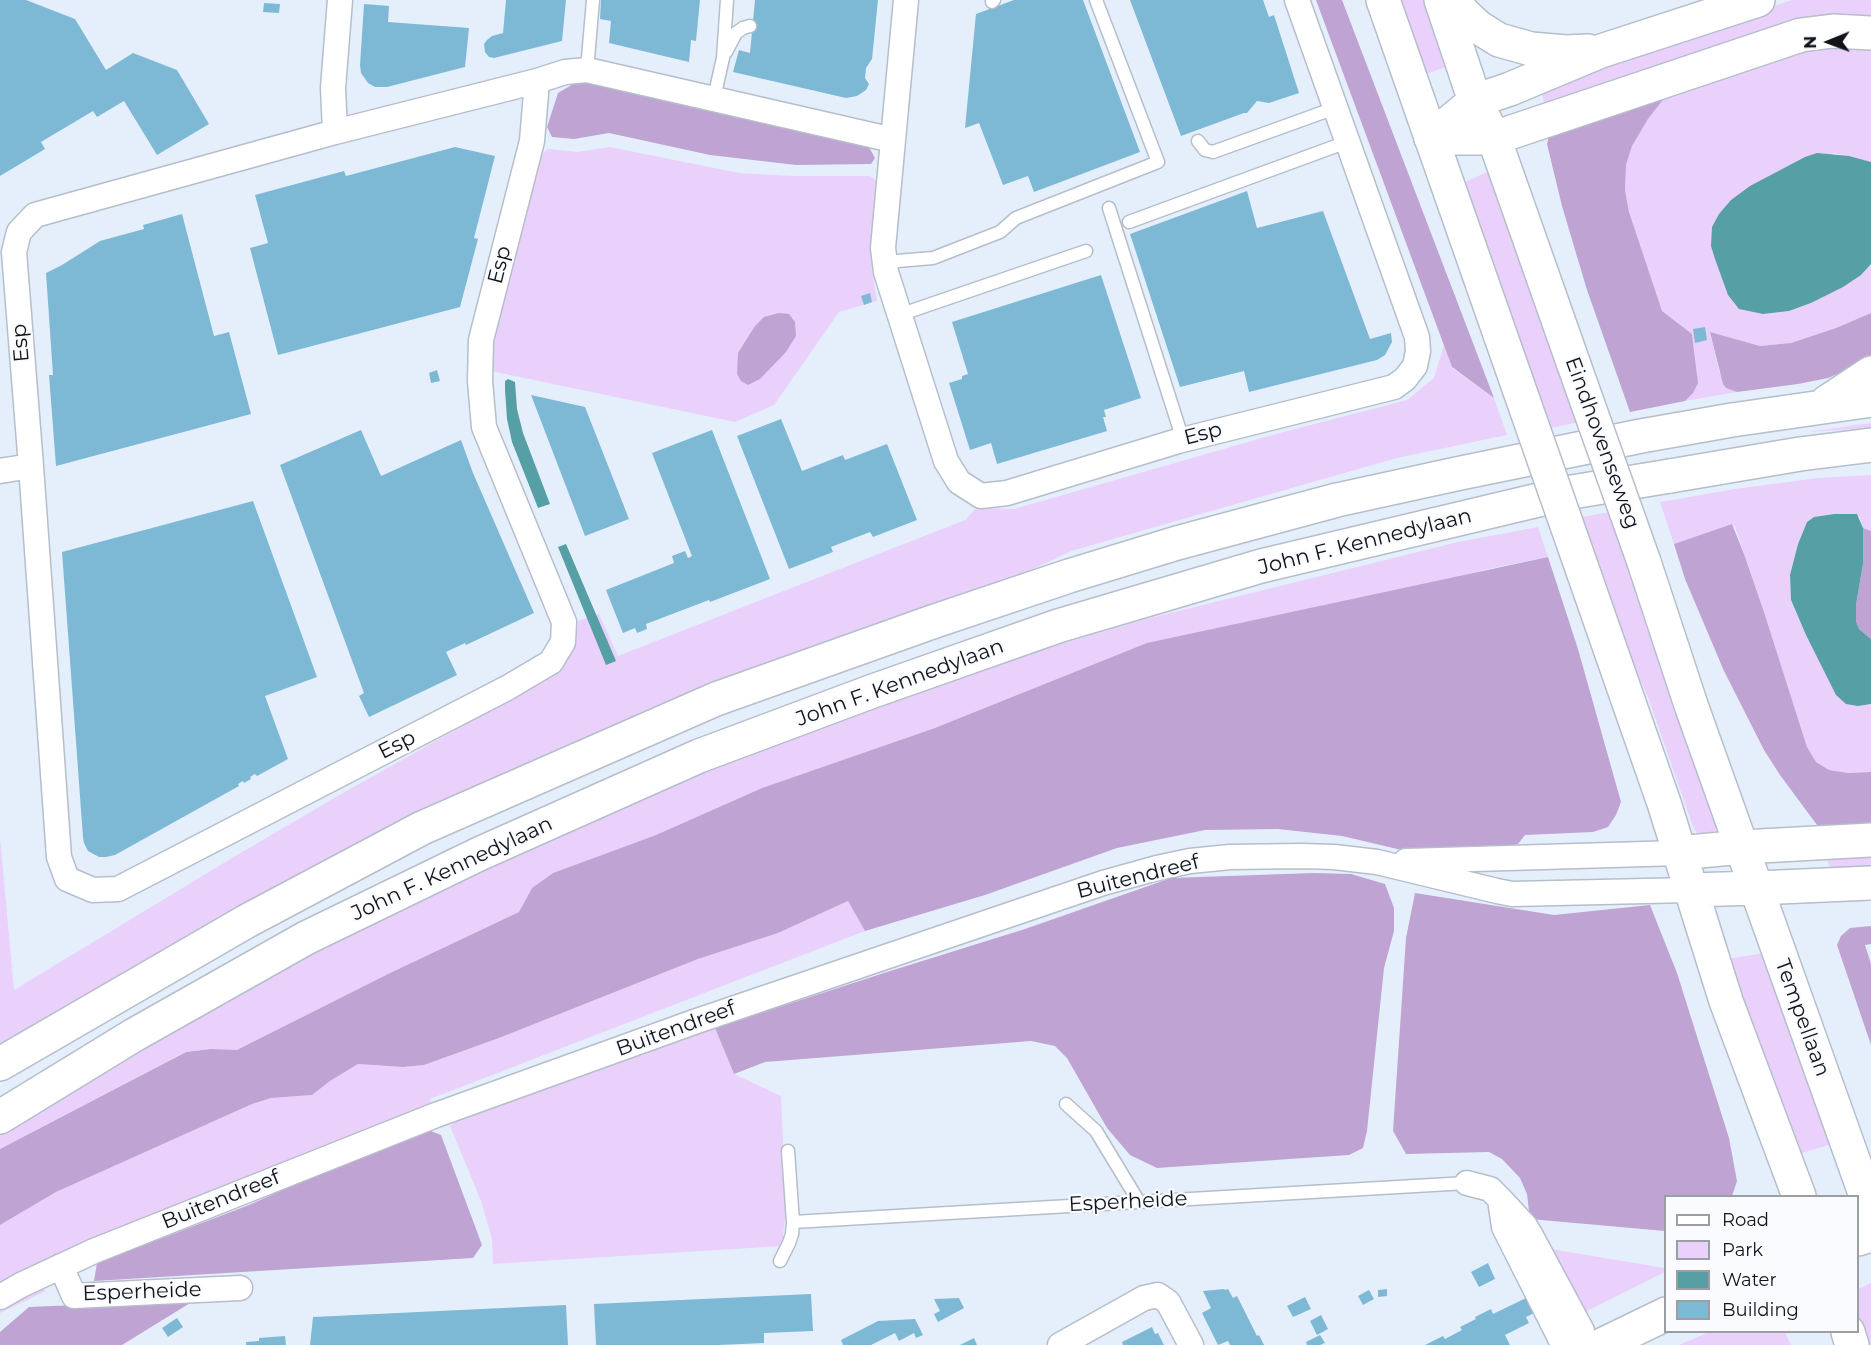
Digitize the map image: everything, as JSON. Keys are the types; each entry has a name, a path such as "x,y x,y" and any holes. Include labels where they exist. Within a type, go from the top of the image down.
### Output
{"main road":[{"path":"1383,0 1584,574 1679,853 1726,1001 1798,1195"},
{"name":"Eindhovenseweg","path":"1441,0 1475,101 1494,138 1756,888"},
{"path":"1454,0 1462,12 1479,27 1491,35 1520,47 1548,51 1601,51"},
{"path":"1431,138 1475,101 1601,51 1758,0"},
{"path":"1431,138 1494,138 1801,35 1833,31 1871,33"},
{"path":"1821,407 1871,374"},
{"name":"John F. Kennedylaan","path":"0,1064 247,921 422,828 716,699 935,621 1177,543 1325,503 1415,482 1641,436 1871,400"},
{"name":"John F. Kennedylaan","path":"0,1117 134,1035 306,938 479,855 699,756 873,691 1058,626 1261,566 1572,492 1749,462 1871,445"},
{"path":"1749,462 1871,466"},
{"path":"1679,853 1871,840"},
{"path":"1690,890 1871,882"},
{"name":"Tempellaan","path":"1756,888 1868,1212"},
{"path":"1859,1234 1868,1212"},
{"path":"1602,1345 1664,1314"}],"street":[{"path":"335,132 333,88 340,0"},
{"name":"Esp","path":"906,0 883,248 885,262 899,315 946,461 959,482 981,496 1007,493 1183,440 1394,387 1415,366 1418,351 1417,338 1297,0"},
{"name":"Esp","path":"537,81 532,141 481,340 480,381 483,427 564,622 563,642 551,662 507,688 118,889 93,890 67,879 59,858 14,469 14,252 19,232 34,215 335,132 565,72 586,70 893,140"},
{"name":"Buitendreef","path":"1377,862 1679,853"},
{"name":"Buitendreef","path":"0,1297 104,1247 436,1115 694,1022 1103,883 1168,866 1230,857 1334,857 1377,862 1512,894 1690,890"},
{"name":"Esperheide","path":"1467,1183 1490,1189 1525,1226 1582,1331 1582,1345"},
{"path":"1500,1199 1504,1227 1562,1342 1567,1345"},
{"name":"Esperheide","path":"61,1266 74,1296 240,1288"},
{"path":"1060,1345 1144,1298 1158,1295 1168,1302 1191,1345"}],"lane":[{"path":"586,70 593,0"},
{"path":"714,98 723,58 727,0"},
{"path":"885,262 933,258 1000,232 1016,218 1158,162 1096,0"},
{"path":"723,58 736,33 750,26"},
{"path":"1198,141 1205,150 1214,152 1335,108"},
{"path":"1130,222 1347,142"},
{"path":"1109,208 1183,440"},
{"path":"899,315 1086,251"},
{"path":"1066,1104 1096,1131 1139,1202"},
{"path":"780,1261 789,1243 793,1222 788,1151"},
{"name":"Esperheide","path":"793,1222 1467,1183"}],"green space":[{"path":"1399,0 1438,0 1460,62 1426,74"},
{"path":"1792,0 1871,0 1871,23 1546,110 1540,86"},
{"path":"1871,42 1871,162 1833,153 1762,314 1789,311 1811,303 1861,275 1871,264 1871,313 1791,343 1760,346 1710,332 1719,371 1726,388 1737,392 1685,401 1693,393 1697,372 1692,334 1662,311 1629,212 1625,190 1626,165 1632,146 1648,119 1673,87 1804,46"},
{"path":"610,147 739,173 870,176 877,181 871,264 877,301 839,312 774,405 735,422 491,371 492,341 540,156 548,149 577,152"},
{"path":"1491,170 1579,422 1546,429 1461,184"},
{"path":"1444,345 1452,368 1494,398 1507,435 1397,458 1071,551 989,590 785,663 0,1050 0,837 14,990 343,793 559,672 576,644 578,621 599,614 618,656 965,520 976,508 1014,509 1276,434 1407,400 1434,378"},
{"path":"1871,423 1871,428 1809,432 1815,431"},
{"path":"1871,475 1871,531 1863,528 1860,517 1834,514 1814,517 1807,522 1798,544 1790,575 1791,600 1806,635 1858,706 1871,704 1871,772 1848,773 1829,770 1816,762 1807,747 1735,527 1732,524 1674,544 1660,502 1818,478"},
{"path":"1610,512 1719,823 1716,830 1709,833 1698,836 1692,824 1649,700 1576,518"},
{"path":"1538,527 1548,557 1451,579 935,728 762,788 656,835 553,873 532,888 519,912 390,973 237,1051 211,1049 185,1052 0,1149 0,1131 270,975 391,913 708,766 942,682 1146,619 1458,542"},
{"path":"1871,855 1871,872 1832,873 1826,857"},
{"path":"848,901 865,931 430,1099 433,1113 0,1286 0,1225 56,1192 122,1162 252,1104 271,1098 312,1095 358,1064 403,1067 424,1065 499,1038 698,959 778,933"},
{"path":"1765,953 1842,1141 1802,1153 1754,1032 1720,960"},
{"path":"715,1028 734,1074 781,1096 786,1209 782,1246 493,1264 492,1239 481,1201 450,1126 465,1115"},
{"path":"1545,1248 1664,1268 1664,1272 1579,1315"},
{"path":"1871,1283 1871,1345 1867,1345 1859,1322 1859,1289"},
{"path":"38,1286 46,1291 0,1313 0,1307"},
{"path":"1707,1333 1785,1333 1791,1345 1679,1345"}],"shaded area":[{"path":"1316,0 1342,0 1494,398 1452,367"},
{"path":"585,77 854,140 870,149 875,158 871,164 796,165 710,155 609,133 574,139 552,137 547,127 558,93"},
{"path":"1673,87 1648,119 1632,146 1626,165 1625,190 1629,212 1662,311 1692,334 1698,383 1693,393 1685,401 1630,412 1587,290 1562,206 1547,144 1549,136"},
{"path":"779,313 789,314 795,322 796,336 786,352 760,379 748,385 741,381 737,374 738,353 755,326 764,317"},
{"path":"1871,313 1871,360 1828,378 1798,384 1737,392 1726,388 1723,384 1710,332 1760,346 1791,343"},
{"path":"1732,524 1764,612 1807,747 1816,762 1829,770 1848,773 1871,772 1871,826 1817,825 1764,750 1724,671 1685,579 1674,544"},
{"path":"1863,528 1871,531 1871,639 1859,629 1856,621 1856,605 1863,564"},
{"path":"1548,557 1578,649 1621,802 1608,827 1593,832 1525,835 1518,844 1514,845 1461,850 1406,851 1342,836 1278,829 1205,830 1117,848 985,895 865,931 848,901 778,933 698,959 499,1038 424,1065 403,1067 358,1064 312,1095 271,1098 252,1104 56,1192 0,1225 0,1149 186,1052 211,1049 237,1050 390,973 519,912 532,888 553,873 656,835 762,788 935,728 1147,643"},
{"path":"1314,873 1351,874 1385,884 1394,908 1394,931 1384,968 1367,1131 1363,1148 1349,1155 1157,1168 1130,1155 1107,1128 1067,1058 1055,1046 1031,1041 765,1062 734,1074 715,1028 1025,929 1171,878"},
{"path":"1415,893 1554,915 1650,905 1677,973 1729,1138 1737,1181 1732,1195 1664,1195 1664,1231 1530,1219 1527,1194 1520,1178 1502,1159 1489,1152 1406,1154 1393,1131 1406,938"},
{"path":"1871,926 1871,944 1865,945 1871,964 1871,1045 1837,945 1841,936 1850,928"},
{"path":"428,1130 441,1135 482,1245 473,1258 94,1281 97,1263 249,1205 357,1157"},
{"path":"195,1300 122,1345 0,1345 0,1332 29,1307"}],"water":[{"path":"1817,153 1849,156 1871,162 1871,264 1861,275 1843,287 1789,311 1763,314 1739,309 1728,295 1715,259 1711,246 1712,227 1731,200 1750,186"},
{"path":"508,379 515,382 517,409 523,433 550,504 538,508 512,442 507,419 505,390 505,381"},
{"path":"1857,514 1863,528 1863,564 1856,605 1856,621 1859,629 1871,639 1871,704 1858,706 1846,704 1836,695 1791,600 1790,575 1798,544 1807,522 1814,517"},
{"path":"566,544 616,661 606,665 558,547"}],"building":[{"path":"0,0 26,0 75,19 106,70 133,53 177,70 209,124 157,155 124,101 97,117 93,111 41,142 45,149 0,176"},
{"path":"506,0 566,0 562,41 494,58 489,57 485,52 484,44 492,36 503,33"},
{"path":"601,0 700,0 696,41 691,40 689,62 609,43 611,21 600,19"},
{"path":"755,0 878,0 872,59 866,68 865,78 869,84 866,90 857,96 846,98 733,72 739,50 750,53"},
{"path":"1014,0 1083,0 1140,152 1034,192 1028,176 1003,185 979,123 965,128 976,14"},
{"path":"1130,0 1263,0 1269,17 1274,15 1299,93 1269,103 1257,101 1247,113 1181,136"},
{"path":"264,3 280,4 279,13 263,12"},
{"path":"364,4 389,6 388,22 469,28 465,67 387,87 375,87 368,83 361,73 360,65"},
{"path":"455,147 495,156 474,238 478,239 460,307 278,355 250,248 268,243 255,195 344,171 346,176"},
{"path":"1247,191 1257,228 1323,211 1370,339 1391,333 1392,342 1385,355 1377,360 1249,392 1244,371 1180,387 1130,234"},
{"path":"182,214 214,336 229,332 251,414 56,466 49,375 53,375 46,273 100,241 144,229 143,225"},
{"path":"1101,275 1141,398 1104,410 1106,417 1103,417 1107,431 997,464 991,443 970,450 949,383 962,379 962,376 968,374 952,322"},
{"path":"870,293 872,302 864,305 861,296"},
{"path":"1705,327 1707,340 1695,343 1693,329"},
{"path":"437,370 440,381 431,383 429,373"},
{"path":"531,395 585,407 629,519 585,536"},
{"path":"781,419 802,471 843,455 845,460 887,444 917,520 873,537 870,532 831,547 833,552 789,569 737,436"},
{"path":"361,430 381,476 461,440 534,613 446,652 457,675 369,717 359,696 364,693 280,465"},
{"path":"712,430 770,579 646,624 647,629 637,633 635,628 623,633 606,590 674,563 672,556 685,551 688,558 692,556 652,453"},
{"path":"253,501 317,677 265,696 288,759 257,776 255,774 250,777 251,779 238,784 239,786 115,855 99,857 88,851 83,837 62,552"},
{"path":"1488,1263 1495,1279 1479,1287 1471,1272"},
{"path":"1228,1289 1233,1298 1237,1296 1264,1345 1230,1345 1228,1341 1218,1345 1202,1313 1211,1308 1203,1291"},
{"path":"1387,1289 1387,1296 1378,1297 1378,1290"},
{"path":"1369,1290 1374,1299 1363,1305 1358,1296"},
{"path":"811,1294 813,1331 764,1333 764,1343 596,1345 594,1304"},
{"path":"1305,1297 1311,1309 1293,1317 1287,1306"},
{"path":"959,1298 964,1308 938,1322 934,1314 940,1311 934,1299"},
{"path":"1526,1298 1534,1313 1526,1317 1529,1323 1505,1335 1510,1345 1425,1345 1443,1336 1445,1339 1462,1330 1460,1327 1491,1309 1493,1314"},
{"path":"566,1305 568,1345 310,1345 313,1317"},
{"path":"1321,1315 1328,1329 1317,1335 1310,1321"},
{"path":"177,1318 183,1327 168,1337 162,1328"},
{"path":"915,1319 923,1335 916,1338 914,1333 899,1341 895,1333 871,1345 843,1345 841,1340 878,1321"},
{"path":"1152,1327 1164,1345 1123,1345 1122,1342"},
{"path":"1320,1335 1325,1343 1307,1345 1306,1342"},
{"path":"285,1336 286,1345 246,1345 246,1342 259,1341 259,1338"},
{"path":"974,1338 977,1345 960,1345"}]}
